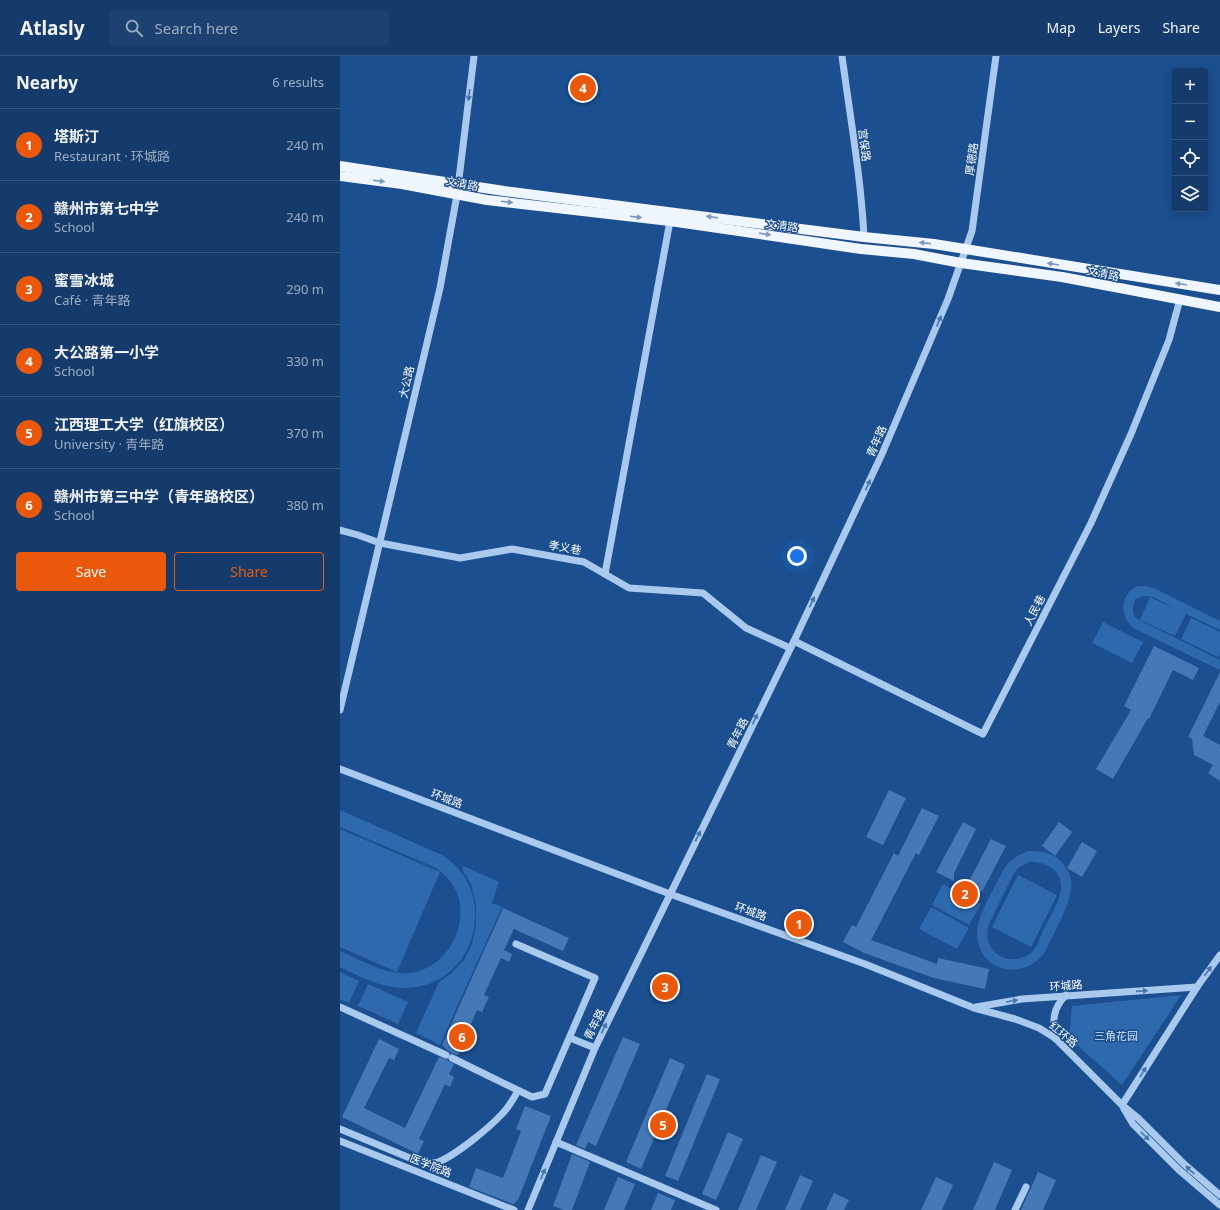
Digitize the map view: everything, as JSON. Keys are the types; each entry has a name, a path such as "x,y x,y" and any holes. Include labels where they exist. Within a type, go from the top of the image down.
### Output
{"main road":[{"name":"文清路","path":"340,166 504,191 864,237 934,244 1220,290"},
{"name":"文清路","path":"340,176 402,184 458,195 670,222 862,249 914,254 961,263 1062,278 1220,307"}],"street":[{"name":"大公路","path":"340,710 440,288 458,195 474,56"},
{"name":"宫保路","path":"842,56 857,173 862,200 864,237"},
{"name":"厚德路","path":"961,263 972,231 996,56"},
{"path":"605,574 670,222"},
{"name":"青年路","path":"528,1210 595,1048 792,644 882,454 948,299 961,263"},
{"name":"人民巷","path":"792,644 983,734 1091,523 1131,434 1169,340 1180,299"},
{"name":"孝义巷","path":"340,530 380,543 460,558 512,549 584,562 629,588 704,593 746,628 792,644"},
{"name":"环城路","path":"340,769 670,894 865,964 974,1008 1022,999 1197,987"},
{"path":"340,1007 532,1097 545,1094 595,978 516,944"},
{"path":"1122,1105 1197,987 1220,954"},
{"path":"1054,1038 1053,1024 1055,1013 1058,1003 1066,995"},
{"name":"红环路","path":"974,1008 1033,1025 1054,1038 1184,1164 1220,1195"},
{"path":"570,1038 595,1048"},
{"path":"340,1129 417,1161 430,1163 437,1162 447,1158 492,1124 511,1103 518,1091"},
{"name":"红环路","path":"1122,1105 1133,1124 1179,1170 1220,1205"},
{"name":"医学院路","path":"340,1141 514,1210"},
{"path":"556,1142 716,1210"},
{"path":"1015,1210 1026,1187"}],"green space":[{"path":"1138,586 1154,588 1220,621 1220,630 1186,614 1175,636 1140,620 1150,597 1175,609 1156,598 1146,596 1136,599 1133,607 1133,612 1137,619 1220,660 1220,670 1135,629 1130,624 1124,613 1124,600 1132,590"},
{"path":"1191,618 1220,632 1220,654 1218,657 1181,639"},
{"path":"1103,622 1143,642 1132,663 1092,643"},
{"path":"340,810 442,855 460,871 471,891 475,912 473,934 464,955 450,971 431,983 407,988 389,987 372,982 340,967 340,951 373,966 391,972 409,973 422,970 434,964 451,945 457,932 460,919 460,906 457,893 453,885 436,868 340,827"},
{"path":"340,829 440,872 397,972 340,947"},
{"path":"1028,851 1043,852 1053,855 1061,861 1071,877 1071,887 1067,906 1045,952 1036,961 1026,967 1015,970 993,964 985,957 979,947 977,934 983,910 1005,867 1013,859","holes":["1029,862 1037,862 1050,867 1059,876 1061,883 1059,898 1037,944 1031,953 1018,959 1003,958 992,949 989,942 987,935 989,924 1014,873 1018,868"]},
{"path":"463,866 499,882 492,903 502,907 440,1045 416,1033 439,982 452,973 464,960 472,944 476,924 476,904 471,884 462,869"},
{"path":"1018,875 1057,895 1031,947 992,927"},
{"path":"943,884 981,904 969,925 932,905"},
{"path":"931,907 969,928 957,949 919,929"},
{"path":"340,972 359,981 349,1003 340,999"},
{"path":"368,984 408,1002 398,1024 358,1006"},
{"name":"三角花园","path":"1181,995 1122,1085 1069,1038 1072,1006"}],"building":[{"path":"1154,646 1199,668 1193,680 1173,670 1149,719 1148,718 1113,779 1096,769 1131,710 1124,706"},
{"path":"1220,672 1220,702 1203,736 1220,745 1220,781 1208,773 1213,765 1194,755 1192,739 1188,737"},
{"path":"889,790 906,798 883,845 866,837"},
{"path":"922,808 939,816 919,855 916,853 871,940 937,964 938,958 989,969 985,989 934,978 864,953 843,942 852,925 856,927 894,853 898,856"},
{"path":"963,822 976,829 954,873 954,881 936,872"},
{"path":"1059,822 1072,832 1055,856 1042,846"},
{"path":"991,839 1006,846 982,892 967,885"},
{"path":"1082,842 1097,851 1082,877 1067,868"},
{"path":"503,908 569,938 563,951 514,929 504,950 512,954 509,962 501,958 484,995 489,997 482,1012 477,1010 458,1055 451,1053 442,1045"},
{"path":"623,1037 640,1044 596,1146 588,1142 585,1149 576,1145"},
{"path":"379,1039 399,1049 394,1060 389,1058 364,1108 405,1128 439,1057 454,1064 449,1074 454,1077 450,1087 445,1084 419,1139 424,1141 418,1154 342,1117"},
{"path":"670,1058 685,1065 641,1169 626,1162"},
{"path":"707,1074 720,1079 678,1181 665,1176"},
{"path":"525,1106 551,1116 518,1200 513,1204 469,1187 476,1168 503,1178 521,1131 516,1129"},
{"path":"728,1132 743,1139 716,1200 702,1194"},
{"path":"572,1154 590,1162 572,1210 564,1210 553,1206"},
{"path":"761,1155 777,1162 756,1210 738,1210"},
{"path":"994,1162 1012,1170 995,1210 973,1210"},
{"path":"1038,1172 1056,1180 1043,1210 1021,1210"},
{"path":"800,1175 813,1181 800,1210 785,1210"},
{"path":"618,1177 635,1184 624,1210 604,1210"},
{"path":"936,1177 953,1185 942,1210 921,1210"},
{"path":"658,1193 675,1200 671,1210 651,1210"},
{"path":"834,1193 849,1200 844,1210 826,1210"}],"place":[{"name":"大公路第一小学","path":"583,88"},
{"name":"赣州市第七中学","path":"965,894"},
{"name":"塔斯汀","path":"799,924"},
{"name":"蜜雪冰城","path":"665,987"},
{"name":"赣州市第三中学（青年路校区）","path":"462,1037"},
{"name":"江西理工大学（红旗校区）","path":"663,1125"}]}
